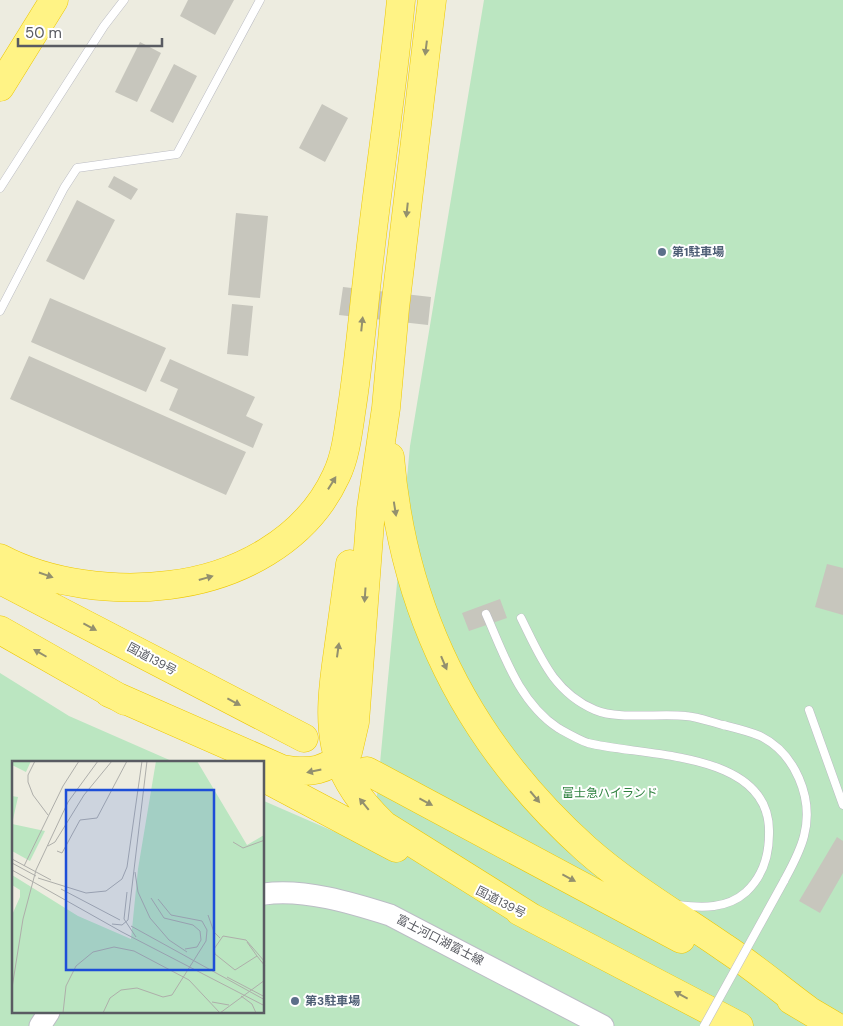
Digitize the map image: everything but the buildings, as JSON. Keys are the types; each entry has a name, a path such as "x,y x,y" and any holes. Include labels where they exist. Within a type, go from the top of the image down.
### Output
{"highway":[{"path":"0,61 37,0"},
{"path":"0,86 54,0"},
{"path":"0,558 55,578 114,587 156,587 196,581 230,571 259,558 283,542 320,503 337,476 348,438 356,386 401,0"},
{"path":"265,762 282,770 303,773 321,770 348,752 353,739 371,509 386,408 395,308 432,0"},
{"path":"356,386 359,452 358,510 331,696 332,735 346,778 356,794 384,825 534,919"},
{"path":"386,408 398,529 411,580 450,676 478,726 544,808 587,850 645,894 727,949 807,1010"},
{"name":"国道139号","path":"0,580 304,738"},
{"path":"0,630 234,761"},
{"path":"110,693 262,761"},
{"path":"367,771 609,899 835,1026"},
{"name":"国道139号","path":"265,779 740,1026"}],"main road":[{"name":"富士河口湖富士線","path":"265,894 312,896 352,903 390,914 604,1026"},
{"path":"807,1010 842,1026"},
{"path":"40,1026 48,1014"}],"lane":[{"path":"0,188 104,26 124,0"},
{"path":"0,311 64,188 77,168 177,154 260,0"},
{"path":"486,614 518,685 557,727 586,742 621,750 687,758 722,770 746,781 762,801 770,824 769,853 761,873 746,892 724,904 708,908 679,905 645,894"},
{"path":"521,618 548,673 574,698 597,711 632,715 687,716 760,736 776,746 788,758 805,794 807,812 805,835 800,849 704,1026"},
{"path":"810,710 843,806"}],"green space":[{"name":"富士急ハイランド","path":"484,0 843,0 843,1026 0,1026 0,673 69,716 172,761 12,761 12,1014 265,1014 265,801 372,848 410,446"}],"place":[{"name":"第1駐車場","path":"662,252"},
{"name":"第3駐車場","path":"295,1001"}]}
